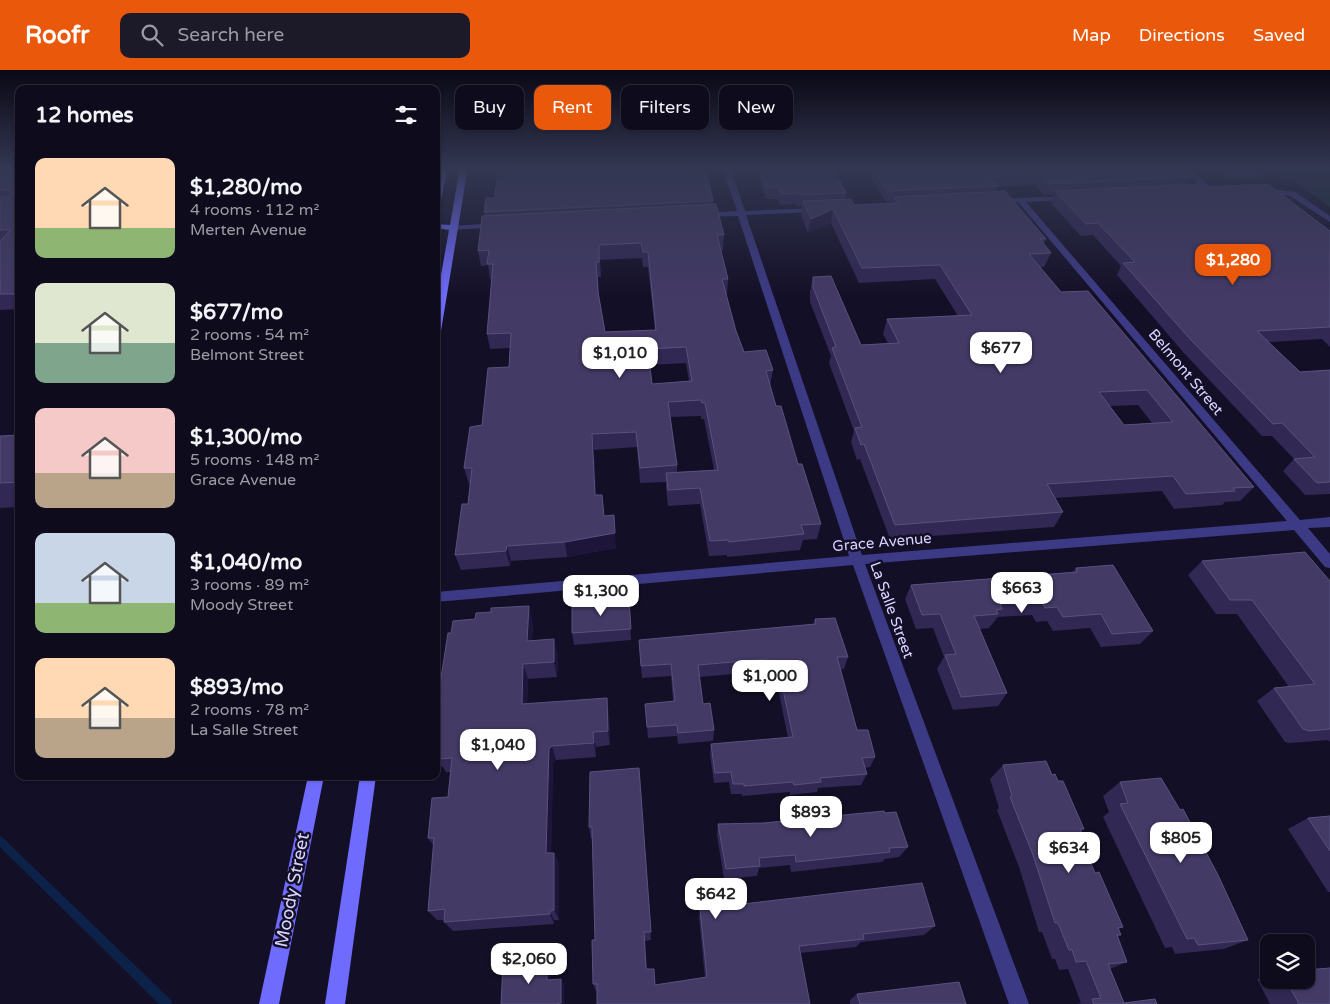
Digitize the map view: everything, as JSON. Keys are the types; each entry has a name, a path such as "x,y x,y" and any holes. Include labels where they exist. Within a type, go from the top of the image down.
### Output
{"main road":[{"path":"440,305 455,211"},
{"path":"440,226 452,228"},
{"name":"Moody Street","path":"269,1004 315,780"},
{"path":"335,1004 367,780"}],"street":[{"name":"La Salle Street","path":"741,211 857,560 1020,1004"},
{"path":"692,216 810,211"},
{"name":"Belmont Street","path":"1029,211 1330,563"},
{"path":"1317,211 1330,220"},
{"path":"452,228 504,225"},
{"name":"Grace Avenue","path":"440,598 857,560 1330,522"}],"building":[{"path":"0,211 15,211 15,294 0,294 0,241 11,230 0,230"},
{"path":"484,211 513,211 484,212"},
{"path":"588,211 718,211 724,235 717,235 728,279 722,279 736,331 744,352 766,350 773,370 766,371 776,406 781,406 798,464 802,464 821,524 801,525 804,534 729,542 728,540 710,541 700,488 668,490 666,473 718,470 705,403 702,403 701,400 668,402 677,465 640,468 636,432 592,434 595,495 602,495 604,516 614,515 615,533 565,542 507,546 506,551 455,555 462,504 468,504 472,468 464,468 470,427 482,425 488,368 509,367 511,333 487,334 493,264 487,264 489,250 478,251 482,216","holes":["641,243 643,252 648,252 656,330 605,332 598,292 596,262 599,262 599,245","686,347 692,381 652,384 648,349"]},
{"path":"807,211 830,211 811,219"},
{"path":"834,211 1022,211 1046,239 1040,239 1051,253 1029,254 1061,292 1088,291 1254,487 1233,488 1235,491 1186,494 1173,476 1047,484 1063,512 895,525 864,444 861,445 855,428 862,427 832,348 836,347 813,287 813,277 831,276 861,345 899,343 887,319 972,315 940,265 862,268","holes":["1147,390 1173,422 1124,425 1099,392"]},
{"path":"1073,211 1303,211 1330,231 1330,327 1257,331 1300,372 1330,370 1330,482 1317,483 1294,459 1315,457 1282,423 1273,424 1191,340 1123,263 1135,262 1098,223 1086,224"},
{"path":"15,435 15,482 0,483 0,436"},
{"path":"1305,552 1330,581 1330,729 1309,731 1303,729 1274,688 1315,684 1252,600 1230,600 1202,561"},
{"path":"1113,565 1153,631 1112,634 1101,614 1063,617 1057,607 1045,608 1042,601 1000,604 1002,609 996,610 998,614 974,616 1007,693 961,697 945,655 956,654 940,614 922,615 911,585 1077,572 1076,568"},
{"path":"629,600 631,629 572,633 572,604"},
{"path":"529,606 527,641 554,639 554,662 523,664 522,704 607,698 608,731 593,732 594,743 552,746 549,749 546,853 554,853 554,910 550,911 550,914 444,922 445,909 428,911 434,838 428,838 432,798 448,797 452,758 440,759 440,684 448,633 451,633 453,621 475,619 476,613 491,612 491,608"},
{"path":"835,618 848,657 837,657 857,730 868,730 875,757 862,758 867,774 820,778 821,782 794,785 793,782 744,786 744,784 733,784 731,772 715,773 711,744 793,737 777,661 769,662 768,659 698,665 703,704 710,703 714,730 678,733 677,725 647,727 645,704 675,701 671,664 641,666 639,640 816,624 815,619"},
{"path":"1046,761 1052,775 1055,774 1058,781 1063,781 1084,829 1080,829 1082,833 1078,834 1095,873 1099,872 1123,927 1118,928 1121,935 1117,935 1127,962 1108,964 1124,1003 1155,999 1157,1004 1094,1004 1092,999 1101,998 1086,961 1076,962 1058,923 1055,923 1033,855 1010,797 1012,796 1003,765"},
{"path":"639,768 651,932 644,932 646,969 654,969 655,985 707,977 700,909 922,883 935,926 863,934 864,939 799,946 810,1004 597,1004 597,984 593,984 592,940 595,940 592,827 589,827 590,772"},
{"path":"1161,778 1180,810 1183,809 1218,875 1248,940 1198,945 1194,938 1187,939 1120,804 1128,803 1120,782"},
{"path":"884,811 885,813 896,812 908,847 889,848 890,852 796,862 795,855 759,858 760,866 726,869 718,824 764,823"},
{"path":"1330,816 1330,851 1308,818"},
{"path":"547,962 547,980 561,979 561,1003 501,1004 503,964"},
{"path":"1330,968 1330,1004 1299,1004 1291,989 1315,989 1315,969"},
{"path":"959,982 966,1004 860,1004 857,994"}],"waterway":[{"path":"0,841 167,1004"}]}
